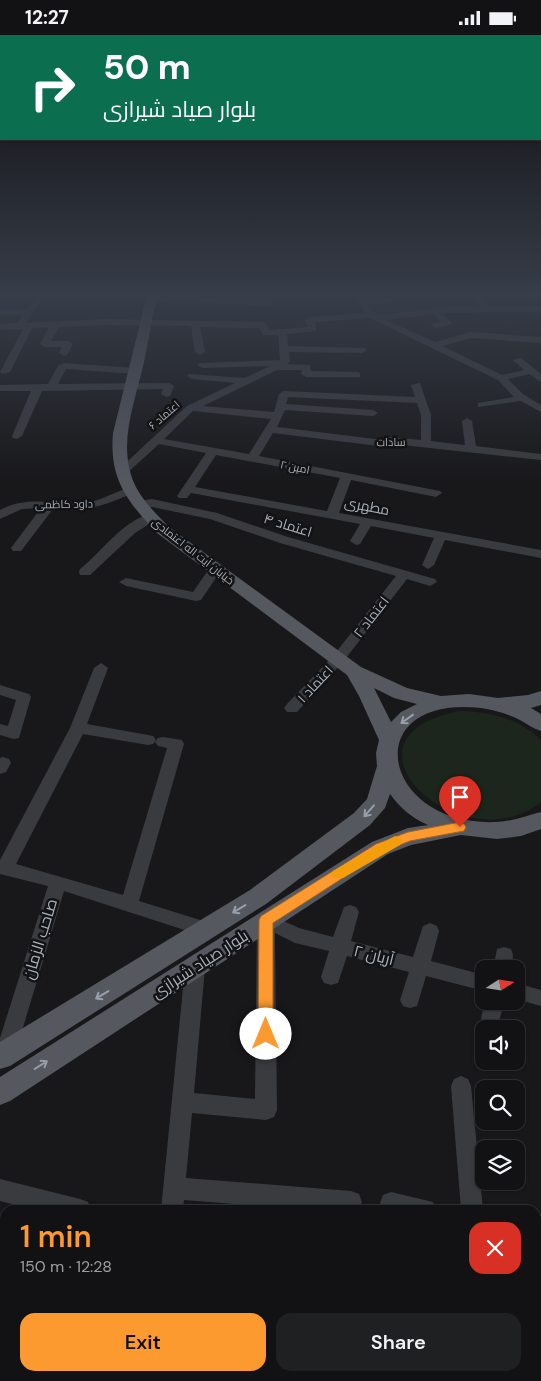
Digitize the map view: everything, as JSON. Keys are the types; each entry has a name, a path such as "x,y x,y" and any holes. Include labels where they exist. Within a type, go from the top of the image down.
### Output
{"main road":[{"name":"خیابان آیت اله اعتمادی","path":"139,358 119,441 121,473 138,505 163,530 354,671"},
{"path":"354,671 401,693 441,703"},
{"path":"354,671 369,696 389,740"},
{"path":"389,740 400,723 418,711 441,703 472,700 495,703 530,702 541,698"},
{"path":"495,703 516,710 541,724"},
{"name":"بلوار صیاد شیرازی","path":"3,1056 258,897 362,819 377,802 387,767 386,753 389,740"},
{"path":"387,767 393,782 404,797 419,809 438,820 482,831 503,831 541,837"},
{"path":"503,831 531,825 541,819"},
{"name":"بلوار صیاد شیرازی","path":"0,1091 386,845 408,837 460,827"}],"street":[{"path":"5,372 11,358"},
{"path":"280,365 281,358"},
{"path":"460,358 501,379 523,398 541,409"},
{"path":"202,365 239,359 307,367 306,374 357,375"},
{"path":"518,360 541,379"},
{"name":"اعتماد ۶","path":"121,473 191,408 280,365"},
{"path":"52,387 63,366 169,386 166,394"},
{"path":"501,379 531,371"},
{"path":"192,376 246,381"},
{"path":"0,388 52,387 134,379"},
{"path":"416,385 426,415 426,443"},
{"path":"17,436 38,387"},
{"path":"252,459 280,411 284,394 421,399"},
{"path":"482,405 523,398"},
{"path":"191,408 374,413"},
{"path":"467,421 471,448"},
{"name":"سادات","path":"270,429 387,444 389,440 426,443 541,457"},
{"name":"امین ۲","path":"155,440 436,493"},
{"path":"175,507 212,452"},
{"path":"332,515 346,477"},
{"name":"مطهری","path":"188,489 541,554"},
{"name":"داود کاظمی","path":"0,515 26,505 88,506 129,491"},
{"name":"اعتماد ۴","path":"138,505 152,503 228,520 238,523 238,526 430,582"},
{"path":"17,549 50,505"},
{"path":"86,572 100,560 122,535 150,518"},
{"path":"356,541 367,522"},
{"path":"428,565 441,535"},
{"path":"126,582 196,597 216,569"},
{"name":"اعتماد ۲","path":"338,659 404,575"},
{"name":"اعتماد ۱","path":"292,708 338,659"},
{"path":"2,867 78,728 101,668"},
{"path":"0,690 24,697 14,734 0,729"},
{"path":"78,728 176,744 129,905"},
{"name":"صاحب الزمان","path":"2,867 58,882 3,1056"},
{"path":"58,882 206,929"},
{"path":"332,977 350,912"},
{"path":"182,1102 266,1110 266,920"},
{"name":"آریان ۲","path":"266,920 295,935 475,981"},
{"path":"410,1000 430,931"},
{"path":"172,1205 195,968"},
{"path":"525,994 541,998"},
{"path":"461,1086 472,1205"},
{"path":"174,1188 351,1202"},
{"path":"0,1190 60,1205"},
{"path":"391,1203 401,1205"}],"shaded area":[{"path":"460,711 493,715 513,721 532,732 541,740 541,802 509,818 475,818 444,808 419,790 404,768 404,745 421,725"}],"slow traffic":[{"path":"338,875 380,848 395,841"}],"route":[{"path":"266,1034 266,920 380,848 408,837 460,827"}]}
